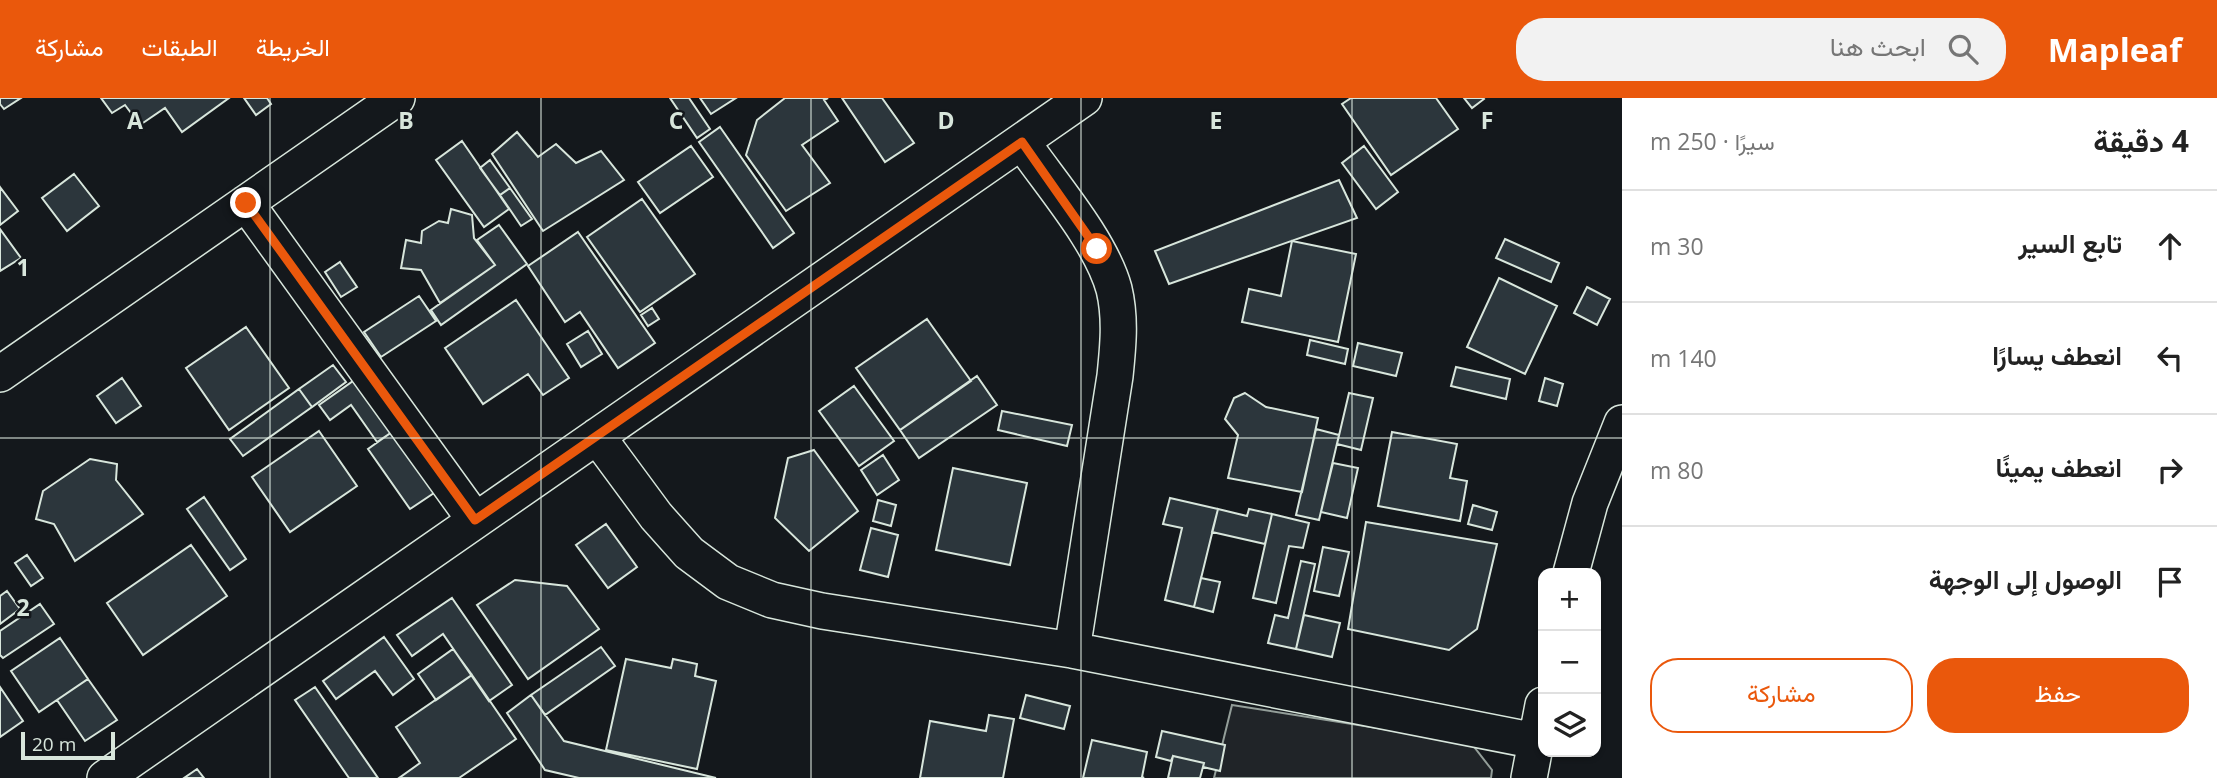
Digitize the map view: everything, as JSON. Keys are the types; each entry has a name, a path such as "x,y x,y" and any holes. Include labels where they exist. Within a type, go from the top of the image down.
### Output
{"street":[{"path":"0,374 397,98"},
{"path":"105,778 1084,98"},
{"path":"1022,142 1097,249 1114,289 1119,333 1115,376 1072,650"},
{"path":"246,203 475,520"},
{"path":"1573,568 1590,503 1622,423"},
{"path":"597,436 656,516 689,553 728,582 772,600 822,611 1072,650 1536,741"},
{"path":"1529,778 1538,731"}],"shaded area":[{"path":"1232,705 1471,743 1492,770 1491,778 1214,778"}],"building":[{"path":"0,98 21,98 4,109"},
{"path":"101,98 229,98 182,132 165,108 140,125 125,105 112,113"},
{"path":"244,98 267,98 271,104 256,115"},
{"path":"670,98 689,98 710,129 697,138"},
{"path":"700,98 736,98 711,114"},
{"path":"785,98 828,98 824,100 838,121 802,145 830,183 786,211 746,155 757,120"},
{"path":"842,98 882,98 914,143 885,162"},
{"path":"1351,98 1436,98 1458,129 1391,175 1342,104"},
{"path":"1464,98 1483,98 1484,99 1472,108"},
{"path":"720,127 794,233 773,248 699,142"},
{"path":"517,132 538,157 556,144 576,163 601,151 624,180 543,231 492,154"},
{"path":"462,141 509,209 484,227 436,160"},
{"path":"691,146 713,177 660,213 638,182"},
{"path":"1364,146 1398,192 1376,209 1342,163"},
{"path":"490,160 510,188 500,195 480,168"},
{"path":"74,174 99,206 67,231 42,198"},
{"path":"1339,180 1357,218 1169,284 1155,251"},
{"path":"0,187 18,211 0,225"},
{"path":"510,188 532,219 521,226 500,195"},
{"path":"642,199 695,274 640,312 587,237"},
{"path":"451,209 472,215 474,238 495,265 440,303 421,270 401,268 406,240 421,243 422,231 439,221 448,223"},
{"path":"499,225 527,264 441,325 431,310 495,265 477,240"},
{"path":"0,229 21,258 0,271"},
{"path":"578,232 655,343 618,368 580,312 565,322 528,266"},
{"path":"1505,239 1559,263 1551,282 1496,258"},
{"path":"1292,241 1356,254 1338,342 1242,322 1249,289 1281,296"},
{"path":"340,262 357,287 341,297 325,272"},
{"path":"1499,278 1557,306 1525,374 1467,347"},
{"path":"1587,287 1610,299 1597,325 1574,313"},
{"path":"419,296 436,321 381,357 364,332"},
{"path":"516,300 569,378 543,395 528,374 483,404 445,348"},
{"path":"652,308 659,319 648,326 641,315"},
{"path":"927,319 971,381 900,430 856,368"},
{"path":"246,327 289,388 229,430 186,368"},
{"path":"588,331 602,354 581,367 567,344"},
{"path":"1310,340 1348,349 1345,364 1307,355"},
{"path":"1358,343 1402,353 1396,376 1353,366"},
{"path":"333,365 346,382 312,407 299,389"},
{"path":"1456,367 1510,379 1506,399 1451,386"},
{"path":"977,376 997,405 919,458 900,430"},
{"path":"122,378 141,406 116,423 97,396"},
{"path":"1545,378 1563,384 1557,406 1539,401"},
{"path":"356,379 392,432 377,442 351,405 330,420 319,405"},
{"path":"854,386 894,441 859,466 819,411"},
{"path":"299,389 312,407 243,456 230,439"},
{"path":"1245,393 1266,407 1318,418 1302,492 1228,478 1238,435 1225,419 1234,398"},
{"path":"1349,393 1373,398 1361,450 1337,444"},
{"path":"1002,411 1072,425 1067,446 998,430"},
{"path":"1316,429 1339,435 1319,520 1296,515"},
{"path":"319,431 357,486 290,532 252,477"},
{"path":"392,432 434,493 410,509 368,449"},
{"path":"1392,432 1457,444 1450,478 1467,481 1460,521 1378,506"},
{"path":"814,450 858,511 809,551 775,518 788,458"},
{"path":"883,455 899,480 877,495 861,470"},
{"path":"90,459 117,464 116,480 143,514 75,561 54,524 36,519 43,491"},
{"path":"1333,463 1358,468 1347,518 1321,512"},
{"path":"953,468 1027,483 1010,565 936,550"},
{"path":"204,497 246,559 230,570 187,509"},
{"path":"1170,498 1218,509 1194,607 1165,600 1182,528 1163,524"},
{"path":"878,500 896,505 891,526 873,521"},
{"path":"1473,505 1497,512 1492,530 1468,524"},
{"path":"1218,509 1247,516 1249,509 1272,514 1265,544 1212,532"},
{"path":"1272,514 1309,523 1303,548 1289,546 1276,603 1253,598"},
{"path":"1366,522 1497,544 1477,629 1449,650 1348,629"},
{"path":"606,524 637,567 608,588 576,545"},
{"path":"871,528 898,535 888,577 860,570"},
{"path":"191,545 227,596 143,655 107,603"},
{"path":"1323,547 1349,552 1339,596 1314,591"},
{"path":"27,555 43,578 31,586 15,563"},
{"path":"1301,561 1315,564 1296,649 1268,643 1275,615 1288,618"},
{"path":"1201,578 1220,582 1213,612 1194,607"},
{"path":"515,580 567,586 599,629 528,679 477,605"},
{"path":"7,591 20,609 0,624 0,596"},
{"path":"452,598 512,685 489,701 443,634 412,656 397,635"},
{"path":"40,604 54,624 3,658 0,655 0,631"},
{"path":"1304,615 1340,623 1332,657 1296,649"},
{"path":"384,637 414,679 393,695 375,671 336,699 323,681"},
{"path":"60,638 88,679 39,712 11,671"},
{"path":"601,647 615,666 545,715 531,695"},
{"path":"453,649 472,675 436,700 418,674"},
{"path":"626,659 671,668 673,659 697,664 695,676 716,681 697,769 606,750"},
{"path":"472,675 516,739 459,778 399,778 420,763 396,727"},
{"path":"88,679 117,720 85,741 57,700"},
{"path":"0,687 23,721 0,737"},
{"path":"315,687 378,778 349,778 295,700"},
{"path":"531,695 564,741 716,778 579,778 545,770 507,713"},
{"path":"1026,695 1070,706 1064,729 1020,718"},
{"path":"989,715 1014,719 1003,778 920,778 930,721 986,731"},
{"path":"1162,731 1225,745 1220,771 1203,767 1204,763 1173,756 1171,761 1156,757"},
{"path":"1092,740 1147,752 1142,777 1144,778 1083,778"},
{"path":"1173,756 1204,763 1200,778 1168,778"},
{"path":"197,769 204,778 184,778"}],"route":[{"path":"246,203 475,520 1022,142 1097,249"}]}
